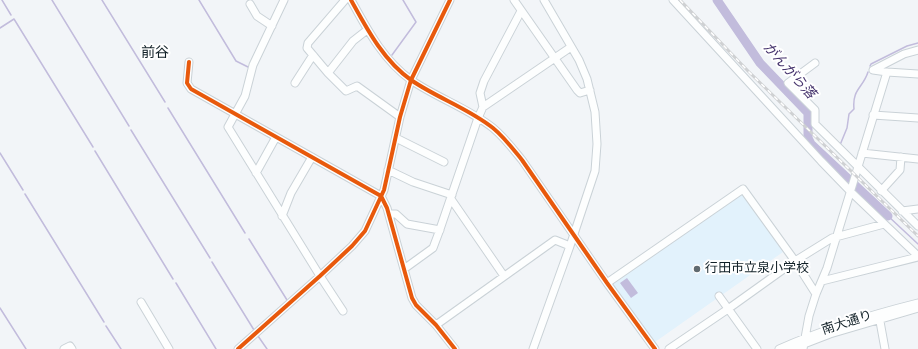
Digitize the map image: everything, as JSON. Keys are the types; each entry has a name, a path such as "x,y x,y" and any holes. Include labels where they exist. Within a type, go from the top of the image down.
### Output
{"street":[{"path":"284,0 253,65 245,96 228,127 282,216 343,311"},
{"path":"345,0 308,43 307,48 328,73 346,91 357,86 400,118"},
{"path":"351,0 367,30 387,57 411,80 478,118 502,137 522,160 607,283 655,349"},
{"path":"238,349 320,276 352,246 365,231 381,196 411,80 450,0"},
{"path":"514,0 576,90 580,93 590,90"},
{"path":"533,349 574,234 594,171 596,156 596,124 593,102 584,70 544,0"},
{"path":"673,0 850,192 918,256"},
{"path":"250,4 257,16 272,26"},
{"path":"483,107 480,93 484,81 521,11"},
{"path":"328,73 353,40 367,30"},
{"path":"404,269 433,248 483,107 571,47"},
{"path":"918,50 904,54 873,70 918,74"},
{"path":"295,83 313,55"},
{"path":"189,62 187,83 191,89 381,196 389,214 412,298 416,305 436,325 455,349"},
{"path":"815,63 788,83 815,110 815,124 918,226"},
{"path":"805,343 816,294 822,281 887,72"},
{"path":"873,115 918,118"},
{"path":"256,173 276,137"},
{"path":"396,138 444,162"},
{"path":"862,153 918,159"},
{"path":"282,216 291,193 312,157"},
{"path":"881,191 900,170 901,157"},
{"path":"388,170 451,197 504,276"},
{"path":"607,283 743,189 795,261 816,294"},
{"path":"902,211 918,209"},
{"path":"389,214 396,214 407,224 440,230"},
{"path":"669,349 795,261 836,236 884,224"},
{"path":"436,325 555,240 570,246"},
{"path":"822,281 918,256"},
{"path":"719,296 757,349"},
{"path":"141,302 169,349"},
{"name":"南大通り","path":"791,349 918,303"},
{"name":"南大通り","path":"879,316 918,308"},
{"path":"879,316 885,349"},
{"name":"南大通り","path":"779,349 805,343"},
{"path":"64,349 70,346 72,349"}],"shaded area":[{"name":"行田市立泉小学校","path":"743,192 783,252 655,342 612,285"},
{"path":"627,278 638,293 631,298 620,283"}],"waterway":[{"path":"2,0 11,15"},
{"path":"52,0 129,126"},
{"path":"102,0 165,102"},
{"path":"199,0 236,61 250,68"},
{"path":"392,55 416,22 403,0"},
{"name":"がんがら落","path":"717,0 760,63 808,113 808,138 811,144 888,216"},
{"path":"0,28 14,19 93,147"},
{"path":"870,66 871,64 907,46 918,43"},
{"path":"840,145 847,128 849,114 854,109 856,93 868,72"},
{"path":"168,108 245,233"},
{"path":"131,130 210,258"},
{"path":"95,151 173,279"},
{"path":"0,153 23,190"},
{"path":"25,194 104,322"},
{"name":"がんがら落","path":"888,216 918,244"},
{"path":"249,239 287,300"},
{"path":"212,262 254,330"},
{"path":"176,283 216,349"},
{"path":"0,308 26,349"},
{"path":"106,326 121,349"},
{"path":"258,336 267,349"}],"railway":[{"path":"680,0 748,71 918,236"}],"cycle path":[{"path":"351,0 376,43 401,72 431,92 483,121 493,128 508,143 522,160 607,283 655,349"},
{"path":"238,349 320,276 352,246 365,231 384,190 400,117 411,80 450,0"},
{"path":"189,62 187,83 191,89 381,196 387,208 412,298 416,305 436,325 455,349"}],"place":[{"name":"行田市立泉小学校","path":"697,269"}],"district":[{"name":"前谷","path":"155,53"}]}
